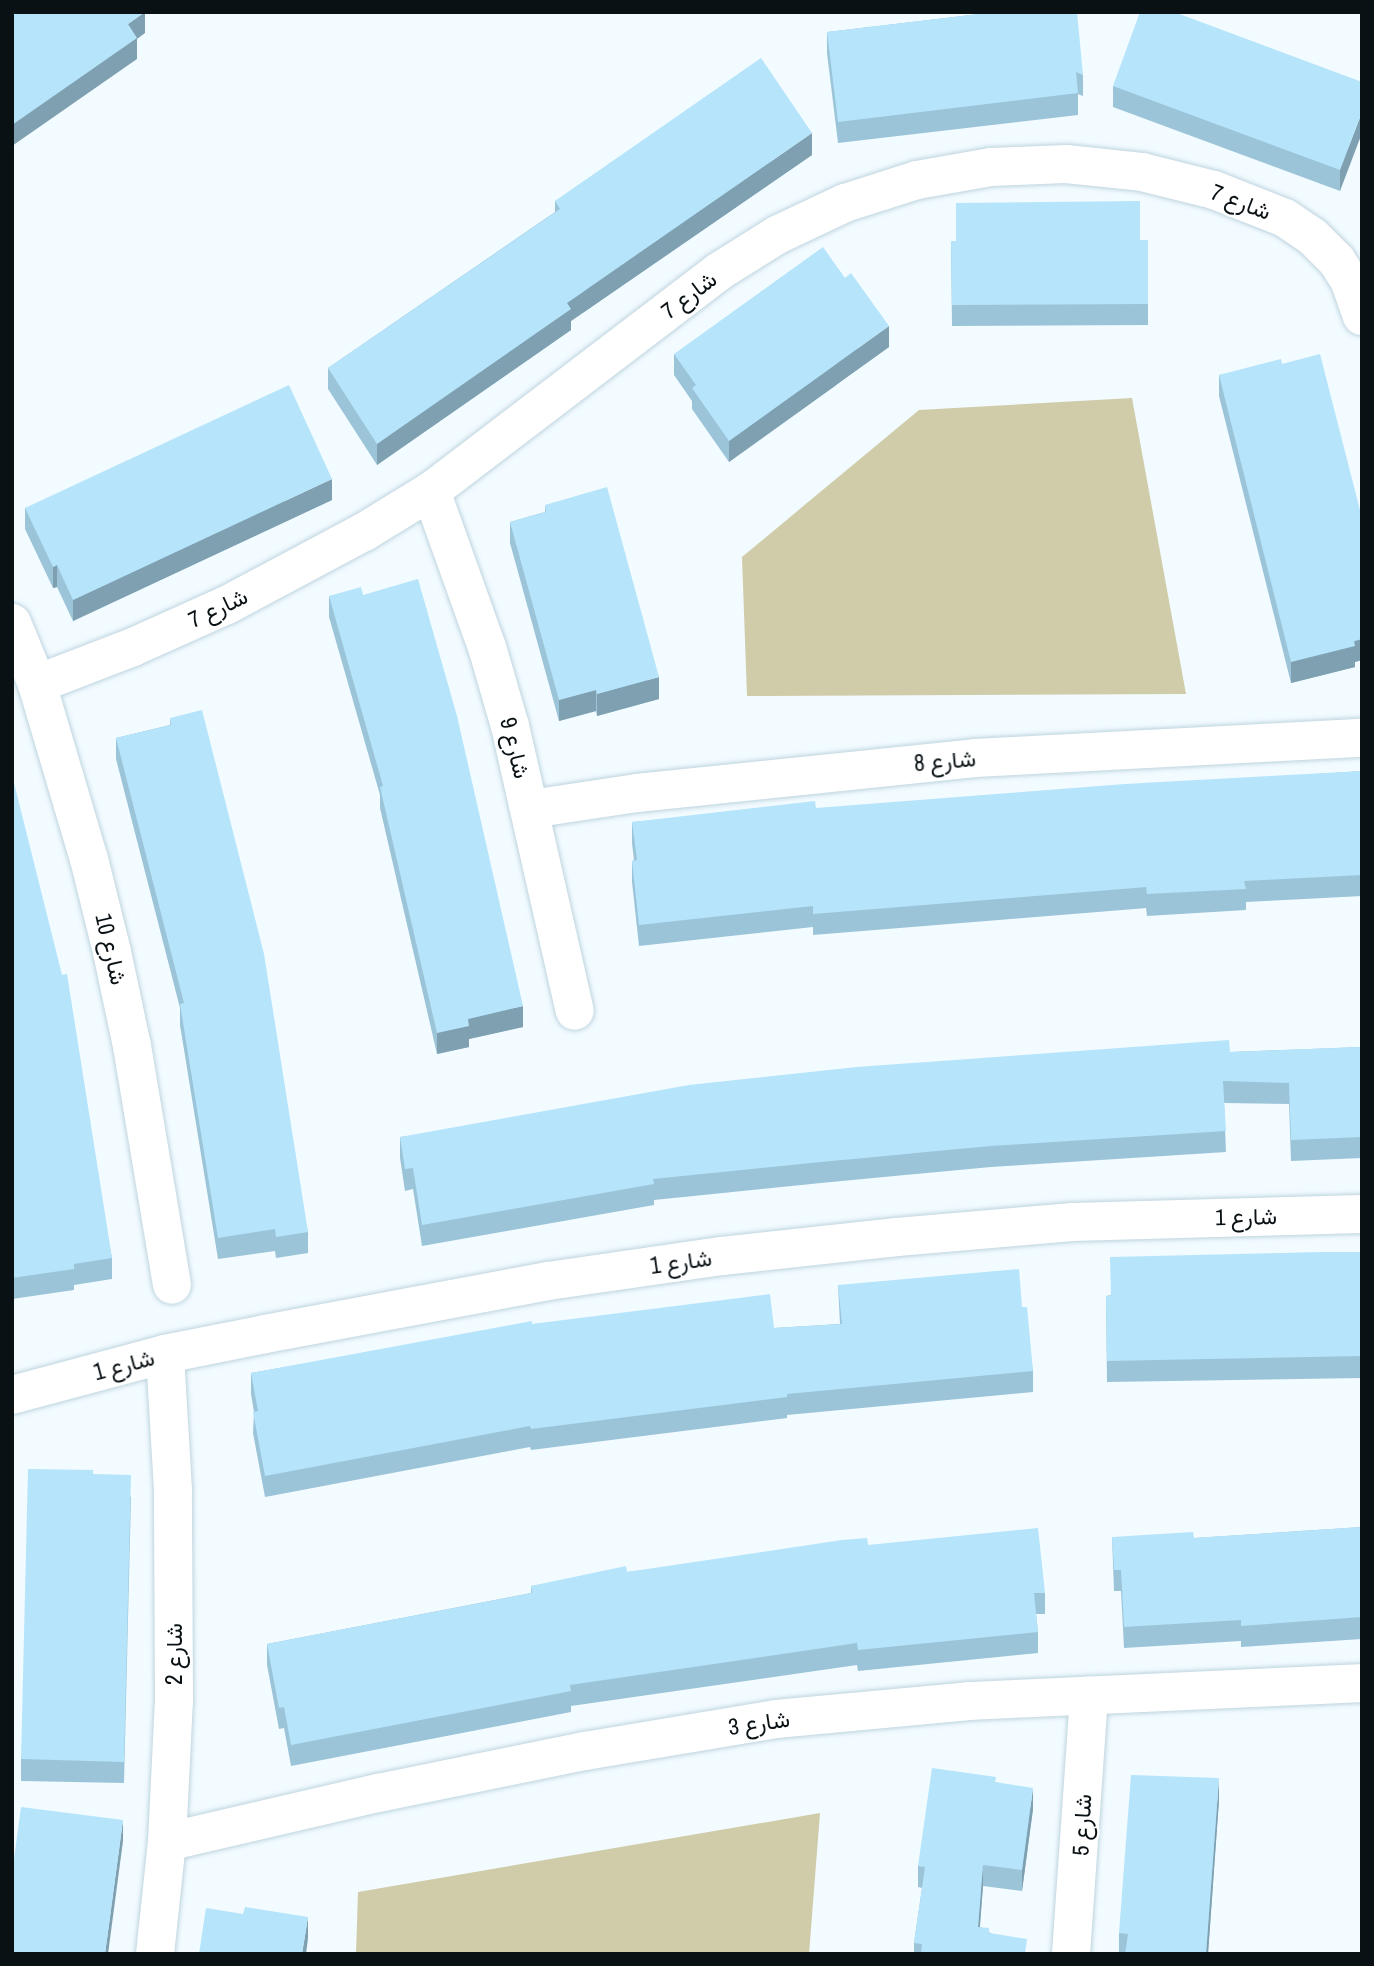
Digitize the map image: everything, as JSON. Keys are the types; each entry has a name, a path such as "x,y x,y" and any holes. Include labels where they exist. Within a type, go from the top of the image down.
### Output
{"street":[{"name":"شارع 7","path":"37,684 134,647 296,570 431,491 718,272 777,235 845,203 917,180 991,167 1066,164 1142,172 1214,190 1285,218 1312,236 1337,261 1350,282 1362,316"},
{"name":"شارع 9","path":"431,491 487,647 531,809 575,1011"},
{"name":"شارع 10","path":"12,623 37,684 89,859 113,952 132,1046 172,1285"},
{"name":"شارع 8","path":"531,809 637,793 975,758 1362,738"},
{"name":"شارع 1","path":"12,1395 165,1354 534,1284 736,1255 897,1237 1072,1222 1362,1214"},
{"name":"شارع 2","path":"155,1954 167,1842 174,1688 173,1490 165,1354"},
{"name":"شارع 3","path":"167,1842 391,1790 585,1751 776,1719 969,1701 1362,1683"},
{"name":"شارع 5","path":"1071,1954 1089,1696"}],"shaded area":[{"path":"1132,398 1186,694 747,696 742,557 919,410"},
{"path":"820,1813 809,1954 356,1954 358,1892"}],"building":[{"path":"12,12 145,12 128,24 137,38 12,125"},
{"path":"996,12 1077,12 1083,75 1076,72 1078,93 838,122 827,32"},
{"path":"1140,12 1174,12 1362,82 1362,112 1340,170 1113,86"},
{"path":"761,58 812,133 567,303 571,309 377,444 328,368 560,209 555,201"},
{"path":"1140,201 1140,240 1148,240 1148,304 952,305 951,241 956,241 956,203"},
{"path":"823,247 845,278 851,273 889,326 729,441 692,388 696,385 674,354"},
{"path":"1320,354 1362,518 1362,639 1354,641 1355,646 1291,662 1219,375 1281,359 1282,364"},
{"path":"289,385 332,479 73,600 57,565 53,567 25,508"},
{"path":"607,487 659,677 597,694 596,690 559,700 510,522 546,512 545,505"},
{"path":"418,579 457,716 523,1006 468,1019 469,1026 437,1033 380,787 383,786 329,596 361,587 363,595"},
{"path":"202,710 264,954 308,1232 276,1237 275,1229 218,1238 180,1004 184,1003 116,738 171,725 170,718"},
{"path":"1362,771 1362,875 1244,881 1246,889 1147,894 1146,887 813,914 813,906 639,925 632,861 637,860 632,822 815,801 816,808 1125,784"},
{"path":"12,775 62,975 67,974 112,1258 74,1264 74,1269 12,1278"},
{"path":"1229,1040 1230,1052 1362,1047 1362,1137 1291,1140 1289,1083 1223,1081 1226,1131 991,1146 653,1179 654,1184 422,1225 413,1168 405,1169 400,1137 689,1085 857,1067"},
{"path":"1362,1252 1362,1356 1107,1361 1106,1296 1111,1296 1110,1257"},
{"path":"1019,1269 1022,1307 1027,1307 1033,1371 787,1394 787,1397 531,1429 530,1426 265,1476 253,1412 258,1411 251,1373 532,1321 532,1324 770,1294 774,1328 842,1324 838,1285"},
{"path":"28,1469 93,1470 93,1474 131,1475 124,1762 21,1759"},
{"path":"1362,1527 1362,1617 1241,1626 1241,1620 1124,1627 1121,1570 1114,1570 1112,1537 1193,1532 1194,1538"},
{"path":"1038,1528 1045,1593 1034,1593 1038,1632 858,1650 857,1643 570,1685 571,1691 291,1745 284,1707 279,1708 267,1644 532,1593 531,1586 626,1566 627,1572 842,1540 867,1538 868,1545"},
{"path":"932,1768 996,1777 995,1782 1033,1788 1022,1870 983,1865 978,1927 989,1928 989,1933 1027,1939 1025,1954 921,1954 922,1944 914,1943 925,1867 918,1866"},
{"path":"1131,1775 1219,1778 1206,1954 1125,1954 1128,1934 1119,1933"},
{"path":"21,1807 123,1820 105,1954 12,1954 12,1874"},
{"path":"245,1907 308,1917 302,1954 199,1954 206,1908 243,1914"}]}
